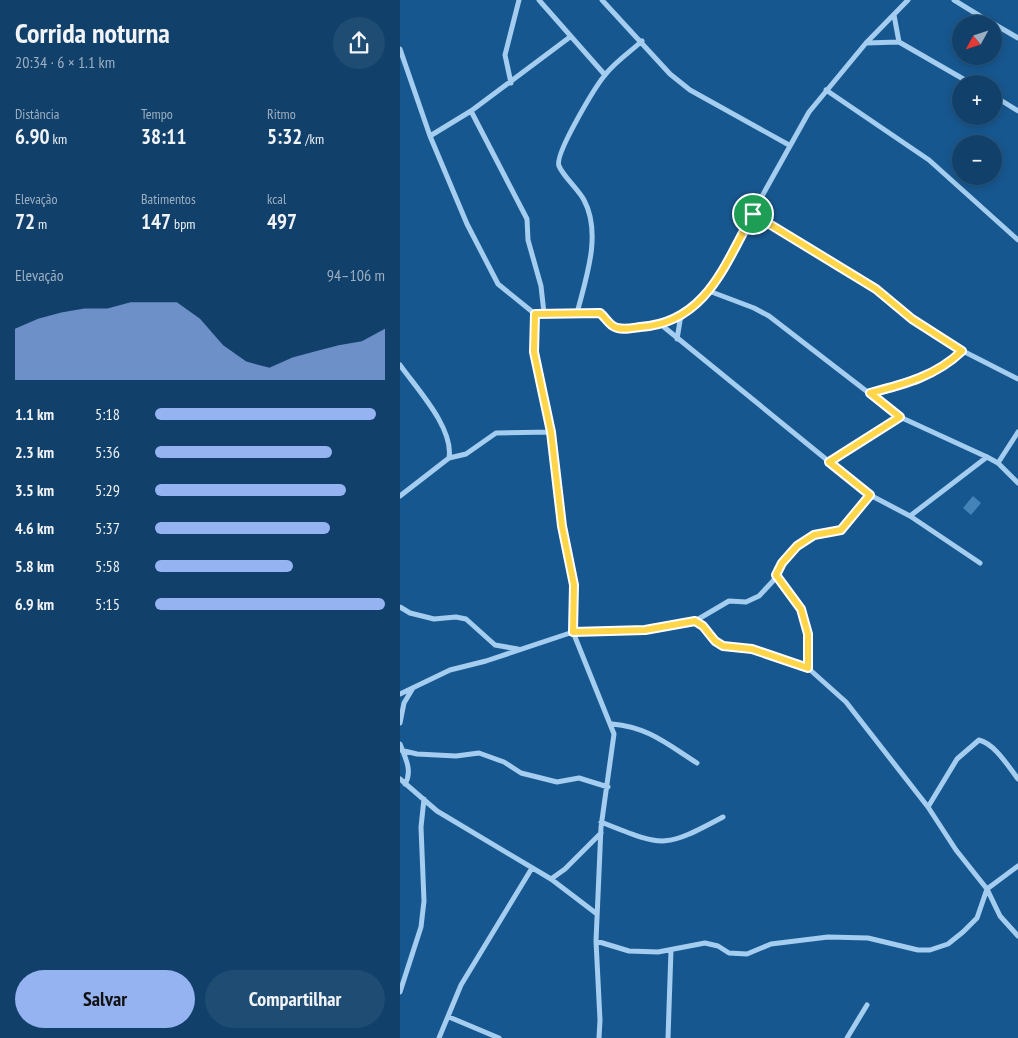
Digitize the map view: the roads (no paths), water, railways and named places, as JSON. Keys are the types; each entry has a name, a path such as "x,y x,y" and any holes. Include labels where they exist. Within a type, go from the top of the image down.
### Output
{"street":[{"path":"511,83 505,55 519,0"},
{"path":"539,0 570,38 605,75"},
{"path":"602,0 642,41 670,74 690,90 789,145"},
{"path":"400,49 430,136 467,224 498,284 535,314 600,313 613,326 618,328 646,327 681,316 697,306 709,292 809,112 866,43 908,0"},
{"path":"954,0 979,15"},
{"path":"894,15 899,42"},
{"path":"1002,29 1018,38"},
{"path":"430,136 471,111 511,83 570,38"},
{"path":"578,312 592,251 592,230 586,202 576,186 559,167 558,158 579,116 605,75 642,41"},
{"path":"866,43 899,42 956,75"},
{"path":"826,90 928,160 1018,240"},
{"path":"1002,101 1018,111"},
{"path":"471,111 527,219 528,240 541,286 544,313"},
{"path":"753,214 876,289 912,319 962,351 1018,378"},
{"path":"709,292 754,308 769,316 900,417 998,463 1018,483"},
{"path":"535,314 534,352 551,432 562,526 574,585 573,632 612,724 614,734 608,787 601,822 596,940 600,1020 599,1038"},
{"path":"677,340 681,316"},
{"path":"659,324 870,495 910,516 980,563"},
{"path":"870,393 923,378 939,370 962,351"},
{"path":"401,369 442,424 448,438 449,458"},
{"path":"829,462 900,417"},
{"path":"400,496 449,458 466,454 496,433 551,432"},
{"path":"998,463 1018,432"},
{"path":"910,516 987,457"},
{"path":"400,694 450,670 573,632 645,630 695,621 729,601 746,602 759,596 776,575 782,563 797,546 814,535 841,530 870,495"},
{"path":"776,575 801,609 808,634 808,668"},
{"path":"400,607 410,613 434,619 456,617 466,619 495,644 521,649"},
{"path":"695,621 703,626 715,641 723,646 752,649 808,668 846,702 928,807 956,850 987,889 1000,916 1018,936"},
{"path":"400,723 404,703 413,687"},
{"path":"612,724 633,726 646,731 696,763"},
{"path":"928,807 958,759 979,740 985,742 1018,778"},
{"path":"400,744 409,770 409,778 405,784"},
{"path":"401,750 456,756 478,753 504,762 528,775 556,782 579,778 608,787"},
{"path":"400,779 437,812 551,879 597,914"},
{"path":"400,992 421,927 424,901 421,827 424,799"},
{"path":"601,822 651,842 670,842 686,837 723,817"},
{"path":"551,879 565,869 601,833"},
{"path":"596,940 629,951 658,952 705,943 718,946 730,953 747,954 771,944 828,938 868,938 918,950 930,950 948,944 977,918 987,889 1018,866"},
{"path":"439,1038 461,985 532,868"},
{"path":"668,1038 671,950"},
{"path":"847,1038 867,1005"},
{"path":"449,1017 499,1038"}]}
